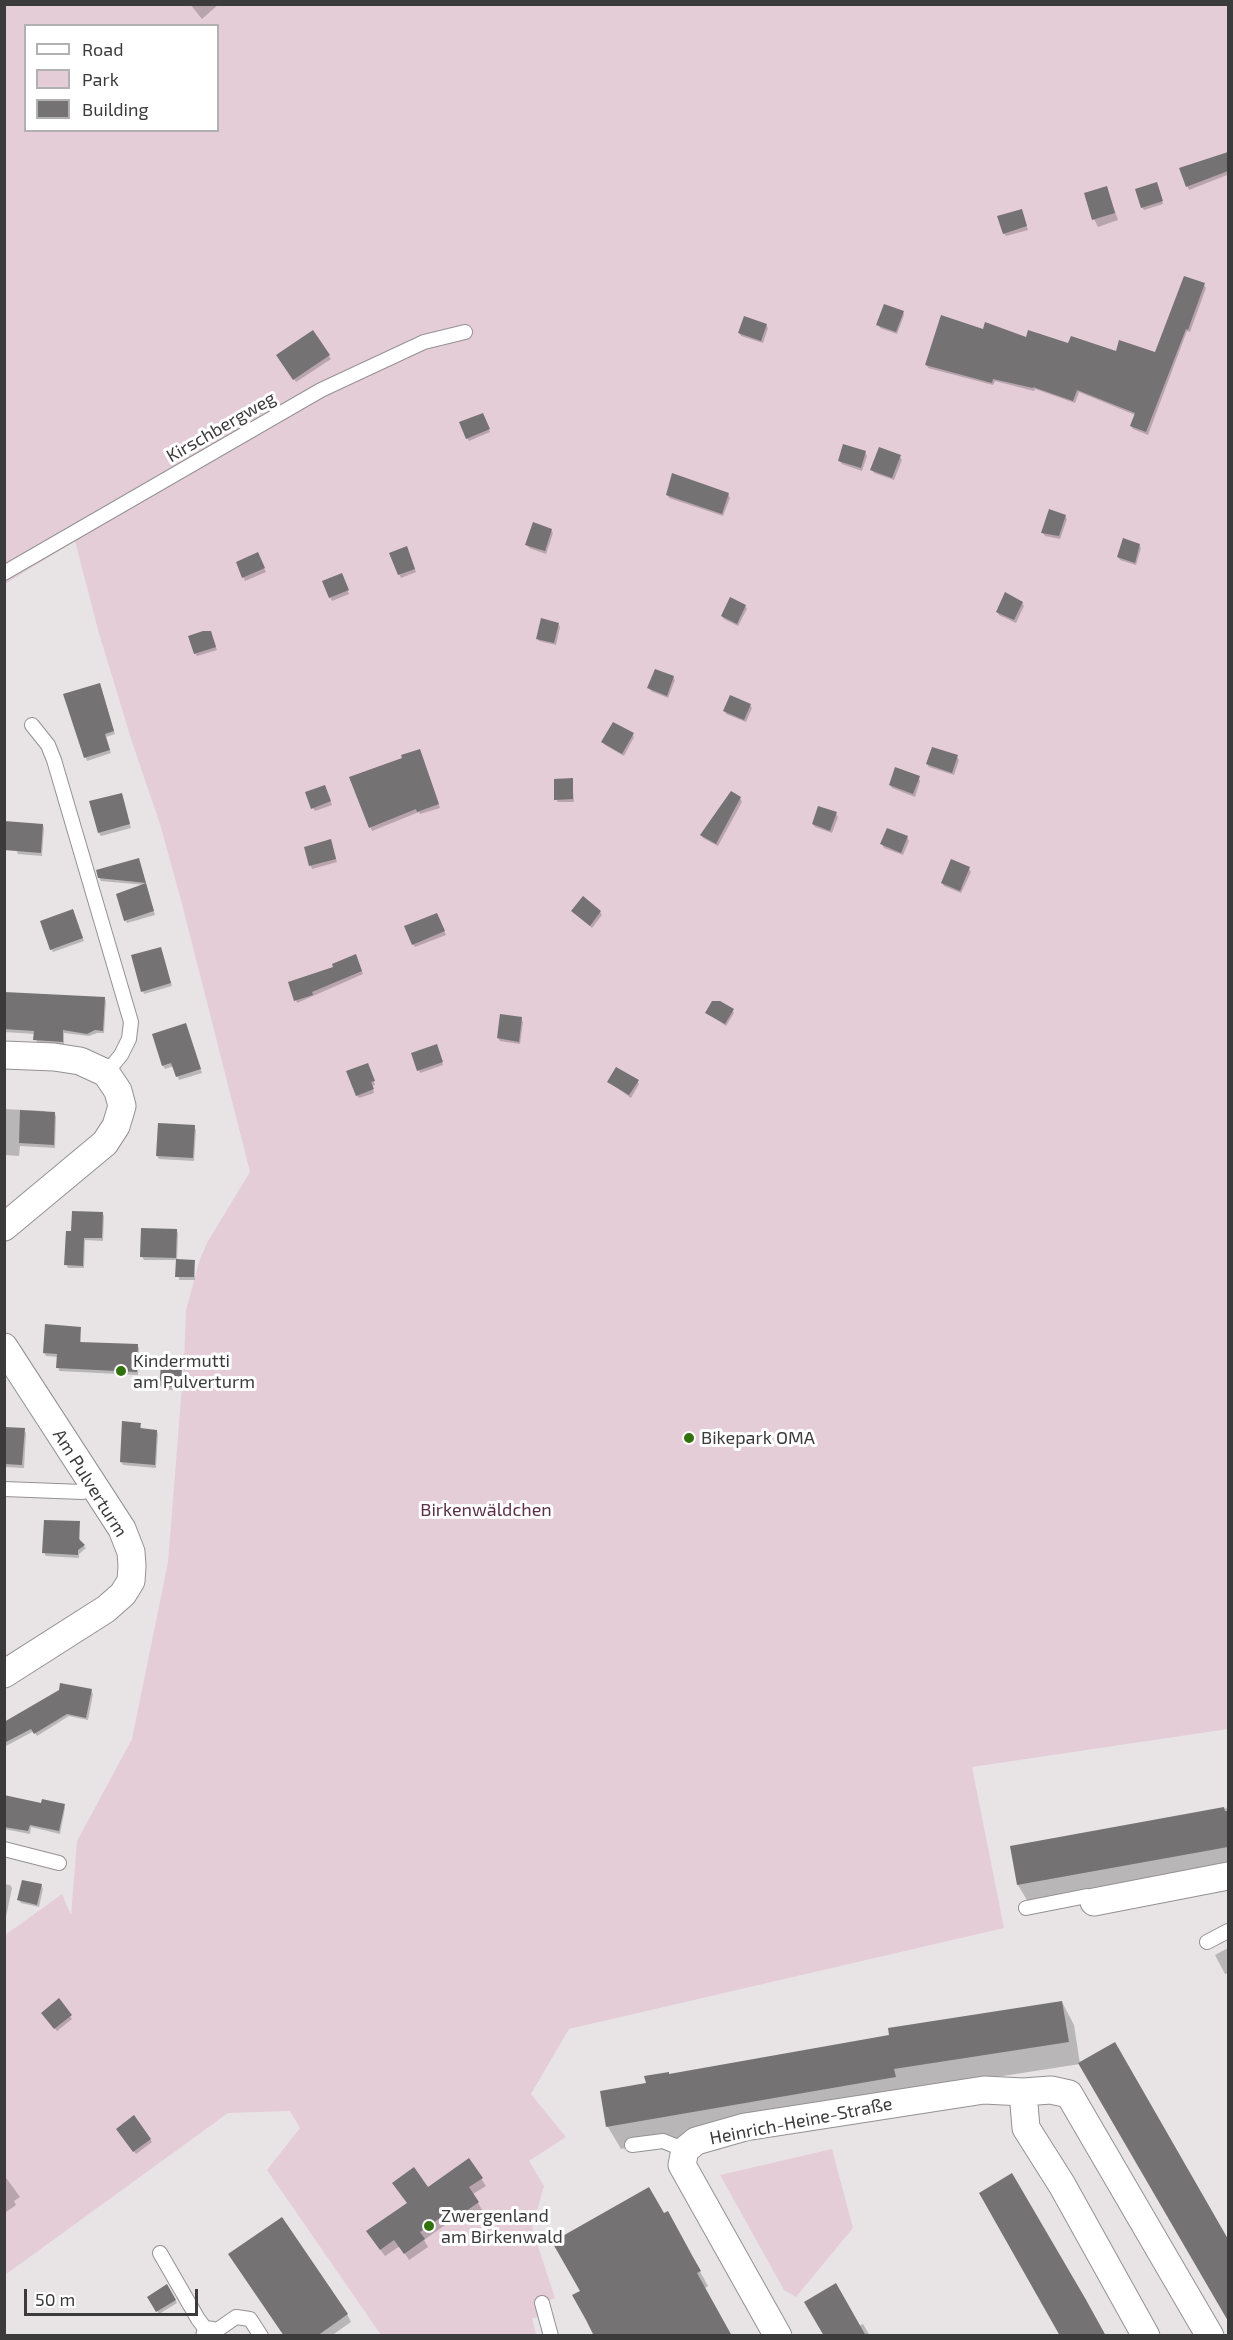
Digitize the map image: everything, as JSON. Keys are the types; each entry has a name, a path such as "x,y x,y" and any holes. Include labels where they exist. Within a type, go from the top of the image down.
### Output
{"street":[{"path":"4,1055 54,1057 80,1061 105,1073 118,1091 122,1106 116,1126 105,1143 4,1227"},
{"name":"Am Pulverturm","path":"4,1347 122,1529 131,1552 131,1581 123,1594 106,1609 4,1674"},
{"path":"1094,1902 1228,1876"},
{"name":"Heinrich-Heine-Straße","path":"778,2336 682,2165 685,2150 696,2141 745,2127 984,2090 1023,2092 1051,2090 1069,2094 1210,2336"},
{"path":"1023,2092 1026,2128 1062,2185 1146,2336"}],"lane":[{"name":"Kirschbergweg","path":"4,573 321,390 424,342 465,332"},
{"path":"32,725 48,745 54,760 131,1022 129,1039 125,1047 105,1073"},
{"path":"4,1489 82,1492 92,1485"},
{"path":"4,1849 59,1863"},
{"path":"1026,1908 1087,1896 1094,1902"},
{"path":"1207,1942 1228,1931"},
{"path":"632,2145 663,2141 685,2150"},
{"path":"160,2253 198,2319 210,2335 236,2317 250,2319 261,2336"},
{"path":"542,2303 551,2336"}],"green space":[{"name":"Birkenwäldchen","path":"5,5 1228,5 1228,1729 972,1767 1004,1928 569,2029 531,2094 566,2137 529,2161 544,2186 532,2228 555,2298 536,2306 541,2317 532,2318 536,2335 381,2335 267,2170 300,2128 290,2111 228,2113 5,2275 5,1935 62,1894 71,1915 77,1841 132,1739 168,1562 186,1310 200,1259 208,1241 250,1172 160,824 98,630 75,541 5,584"},
{"path":"832,2149 853,2228 796,2297 784,2290 720,2175"}],"building":[{"path":"1228,152 1228,171 1186,187 1179,168"},
{"path":"1157,182 1163,201 1141,208 1135,189"},
{"path":"1107,186 1115,213 1092,220 1084,193"},
{"path":"1022,209 1027,226 1003,234 997,216"},
{"path":"1184,276 1205,283 1146,432 1130,426 1135,413 1077,390 1073,401 1033,387 993,379 992,383 925,365 941,315 983,329 985,322 1026,337 1028,330 1068,343 1071,336 1116,351 1119,340 1155,352"},
{"path":"884,304 904,311 896,332 876,325"},
{"path":"744,316 767,324 761,341 738,333"},
{"path":"313,330 330,355 293,380 276,355"},
{"path":"483,413 490,429 466,439 459,422"},
{"path":"843,444 866,451 861,468 838,461"},
{"path":"879,447 901,455 892,478 870,470"},
{"path":"672,473 729,493 722,514 666,495"},
{"path":"1049,509 1066,515 1059,536 1041,533"},
{"path":"533,522 552,529 545,551 525,545"},
{"path":"1123,538 1140,544 1135,563 1117,557"},
{"path":"407,546 415,569 398,575 389,553"},
{"path":"258,552 265,568 242,578 236,562"},
{"path":"342,573 349,590 329,598 322,581"},
{"path":"1005,592 1023,602 1014,620 996,612"},
{"path":"730,597 746,605 737,624 721,616"},
{"path":"541,618 559,623 554,643 536,639"},
{"path":"211,631 216,647 194,654 188,636"},
{"path":"655,669 674,676 667,696 647,688"},
{"path":"100,683 114,731 105,734 110,750 84,758 63,694"},
{"path":"730,695 751,704 744,720 723,711"},
{"path":"613,722 634,733 622,754 601,742"},
{"path":"932,747 958,755 952,773 926,764"},
{"path":"420,749 439,804 417,812 416,809 369,828 349,777"},
{"path":"895,767 920,776 913,794 889,785"},
{"path":"573,778 573,799 554,800 554,779"},
{"path":"325,785 331,801 311,809 305,792"},
{"path":"731,791 741,797 716,844 700,835"},
{"path":"122,793 130,824 98,833 89,801"},
{"path":"818,806 837,812 830,831 812,824"},
{"path":"4,821 43,824 41,853 4,850"},
{"path":"887,828 908,836 901,853 880,844"},
{"path":"331,839 336,859 309,866 304,847"},
{"path":"139,858 146,883 98,878 96,870"},
{"path":"951,859 970,867 960,891 941,883"},
{"path":"146,883 154,911 124,921 116,894"},
{"path":"583,896 601,911 590,926 571,911"},
{"path":"73,909 83,938 50,950 40,921"},
{"path":"437,913 445,931 412,945 404,926"},
{"path":"161,947 171,983 141,992 131,955"},
{"path":"356,954 362,971 312,992 313,995 294,1001 288,982 333,967 332,964"},
{"path":"4,992 105,997 103,1031 95,1030 87,1034 63,1030 63,1042 33,1040 34,1031 4,1029"},
{"path":"712,1001 720,1001 734,1009 725,1024 705,1013"},
{"path":"500,1014 522,1017 519,1042 497,1038"},
{"path":"186,1023 201,1069 176,1077 171,1063 162,1066 152,1034"},
{"path":"437,1044 443,1062 417,1071 411,1053"},
{"path":"368,1063 375,1081 371,1082 374,1089 356,1096 346,1071"},
{"path":"616,1067 639,1080 629,1095 607,1082"},
{"path":"20,1110 55,1112 54,1145 19,1143"},
{"path":"158,1123 195,1125 193,1158 156,1156"},
{"path":"72,1211 103,1212 102,1238 84,1238 83,1266 64,1265 66,1231 71,1231"},
{"path":"141,1228 177,1229 176,1258 140,1257"},
{"path":"176,1259 195,1260 194,1277 175,1277"},
{"path":"45,1324 81,1327 80,1342 138,1344 137,1372 56,1368 57,1354 43,1353"},
{"path":"161,1366 182,1368 180,1388 159,1386"},
{"path":"122,1421 141,1423 140,1428 157,1430 155,1465 120,1462"},
{"path":"4,1427 25,1428 22,1465 4,1464"},
{"path":"44,1520 80,1521 79,1539 85,1545 78,1550 78,1555 42,1553"},
{"path":"60,1683 92,1689 86,1718 67,1714 34,1734 31,1729 4,1743 4,1722 59,1690"},
{"path":"4,1795 41,1803 42,1799 65,1804 59,1831 30,1825 28,1831 4,1827"},
{"path":"1224,1807 1225,1811 1228,1811 1228,1847 1017,1885 1010,1846"},
{"path":"22,1880 42,1884 37,1905 17,1900"},
{"path":"59,1998 72,2015 54,2029 41,2013"},
{"path":"1062,2001 1069,2042 894,2069 896,2077 606,2127 600,2091 646,2083 644,2076 669,2072 669,2074 889,2035 888,2028"},
{"path":"1115,2042 1228,2239 1228,2321 1078,2063"},
{"path":"134,2115 151,2139 133,2152 116,2129"},
{"path":"469,2158 483,2178 469,2187 479,2202 459,2216 453,2209 420,2232 425,2239 404,2254 394,2240 380,2250 366,2231 407,2203 392,2183 414,2167 428,2187"},
{"path":"1012,2173 1106,2336 1060,2336 979,2193"},
{"path":"649,2187 664,2213 668,2211 701,2271 697,2273 732,2336 594,2336 572,2295 580,2291 552,2242"},
{"path":"282,2217 348,2314 317,2336 284,2336 228,2254"},
{"path":"836,2283 866,2336 824,2336 804,2302"},
{"path":"167,2284 176,2300 156,2312 147,2297"}],"place":[{"name":"Kindermutti am Pulverturm","path":"121,1371"},
{"name":"Bikepark OMA","path":"689,1438"},
{"name":"Zwergenland am Birkenwald","path":"429,2226"}]}
